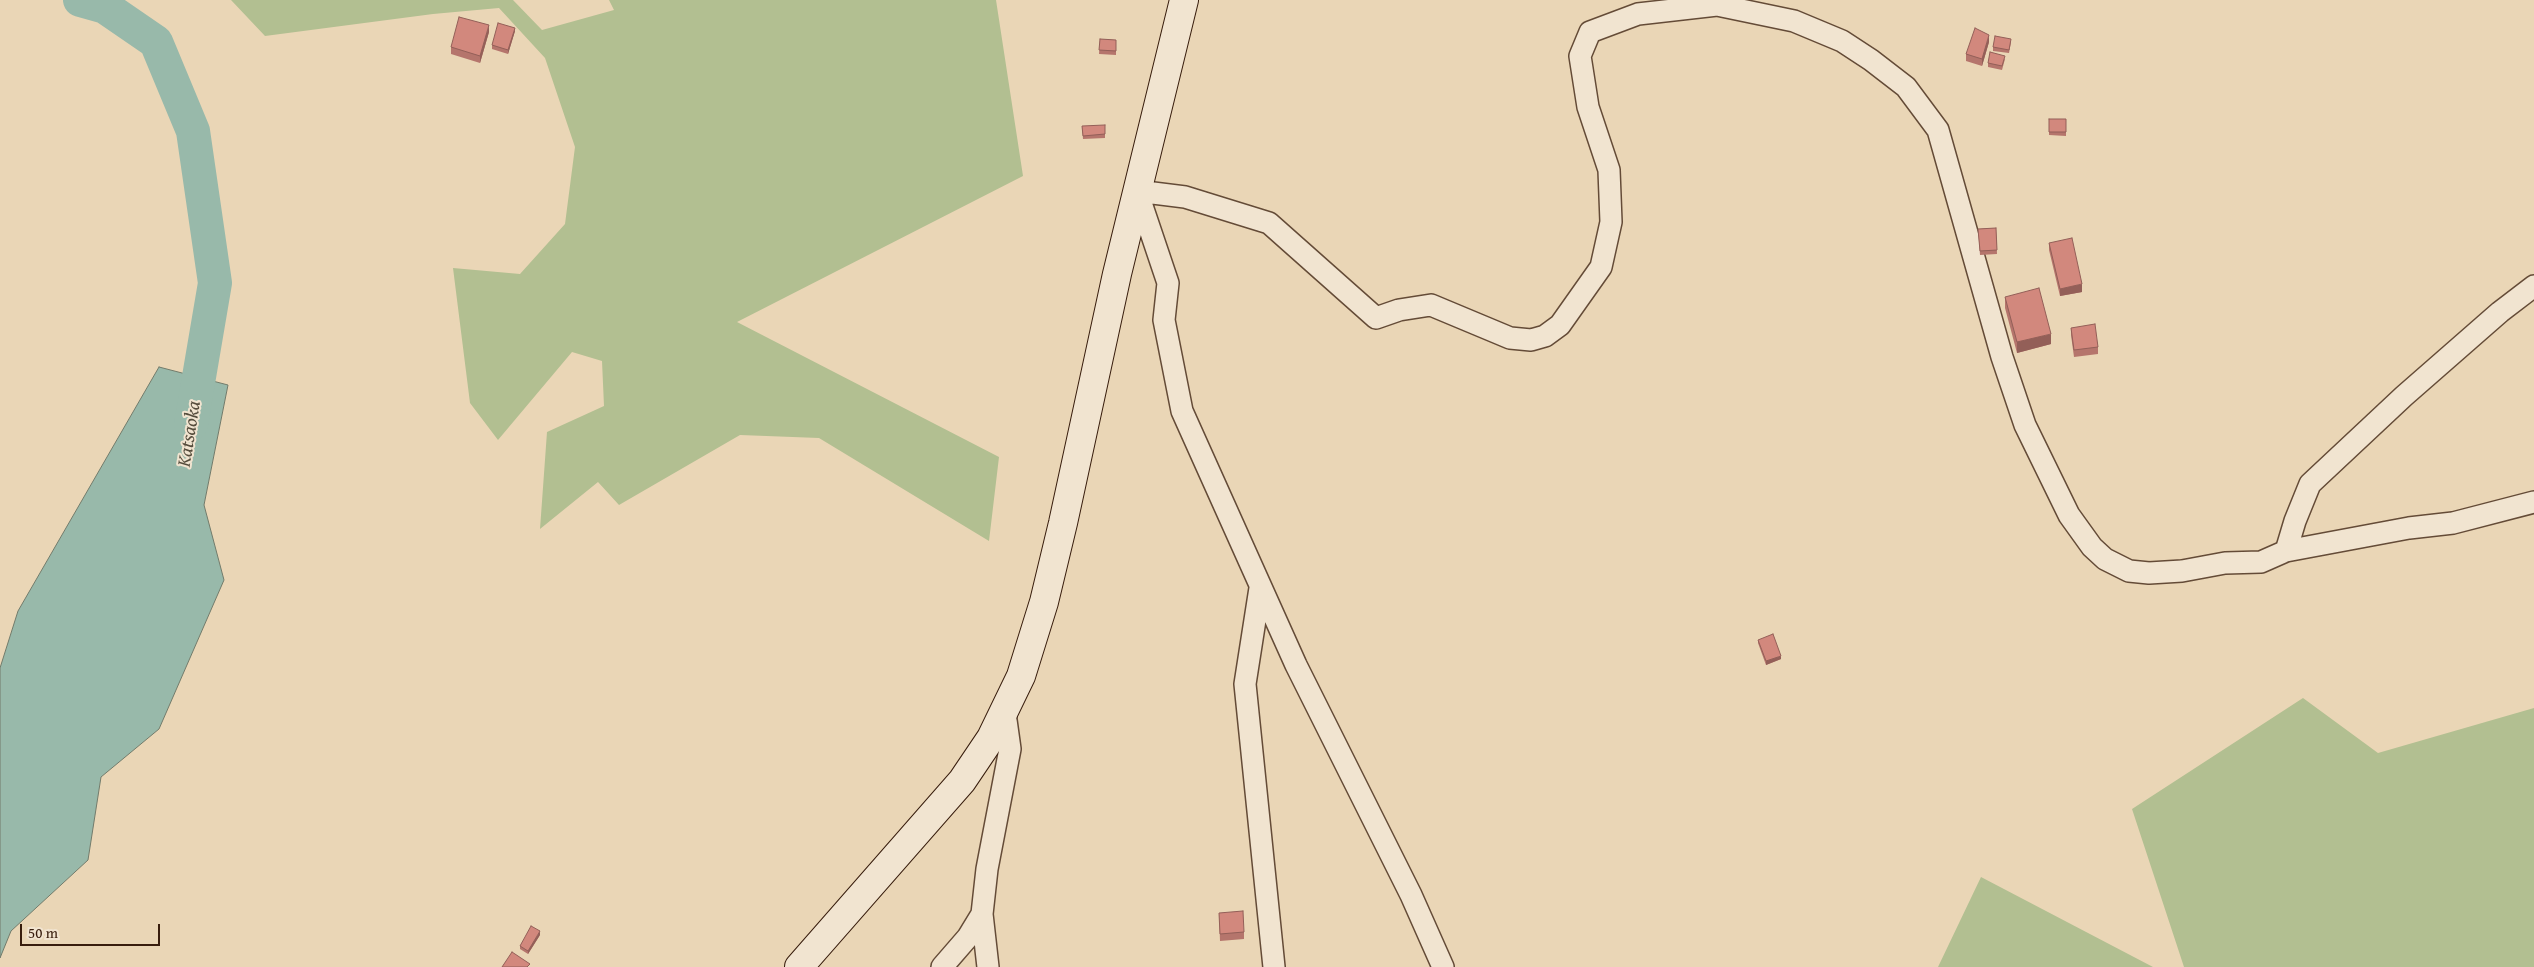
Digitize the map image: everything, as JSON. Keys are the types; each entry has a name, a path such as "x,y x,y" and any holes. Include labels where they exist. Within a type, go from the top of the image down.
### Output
{"main road":[{"path":"799,967 962,781 1005,712 1021,676 1046,594 1137,191 1184,0"}],"street":[{"path":"1443,967 1411,895 1296,665 1182,411 1164,320 1168,283 1137,191 1185,197 1269,223 1376,318 1399,310 1431,305 1510,338 1531,340 1545,336 1560,325 1601,267 1611,222 1609,170 1588,106 1580,56 1590,32 1638,14 1717,5 1794,21 1842,41 1871,60 1906,87 1938,130 2024,425 2070,516 2092,547 2105,559 2129,571 2150,573 2260,562 2286,551 2409,528 2453,523 2534,502"},
{"path":"2286,551 2294,521 2310,484 2404,396 2500,312 2534,286"},
{"path":"1260,588 1245,684 1274,967"},
{"path":"988,967 982,914 987,869 1010,750 1005,712"},
{"path":"942,967 968,937 982,914"}],"green space":[{"path":"231,0 513,0 542,30 614,10 609,0 996,0 1023,176 737,322 999,457 989,541 819,438 740,435 619,505 598,482 540,529 547,432 604,406 602,361 572,352 498,440 470,403 453,268 520,274 565,224 575,147 545,58 499,8 433,14 265,36"},
{"path":"2303,698 2378,753 2534,708 2534,967 2184,967 2132,809"},
{"path":"1981,877 2153,967 1938,967"}],"water":[{"path":"159,367 228,385 204,505 224,580 159,729 101,777 88,860 11,931 0,958 0,668 18,611"}],"building":[{"path":"459,17 489,25 480,56 451,47"},
{"path":"498,23 515,28 508,50 492,45"},
{"path":"1975,28 1989,35 1982,59 1966,54"},
{"path":"1995,36 2011,39 2009,50 1993,47"},
{"path":"1100,39 1116,40 1116,51 1099,50"},
{"path":"1990,52 2005,56 2002,66 1988,63"},
{"path":"2049,119 2066,119 2066,132 2049,132"},
{"path":"1105,125 1105,134 1083,136 1082,126"},
{"path":"1996,228 1997,250 1980,251 1978,229"},
{"path":"2072,238 2082,284 2060,289 2049,243"},
{"path":"2039,288 2051,334 2017,342 2005,297"},
{"path":"2095,324 2098,347 2074,350 2071,328"},
{"path":"1773,634 1781,656 1766,661 1758,640"},
{"path":"1243,911 1244,932 1220,934 1219,913"},
{"path":"531,926 540,931 528,951 520,946"},
{"path":"512,952 530,964 527,967 502,967"}],"waterway":[{"name":"Katsaoka","path":"80,0 105,7 156,42 193,131 215,283 191,424"}]}
